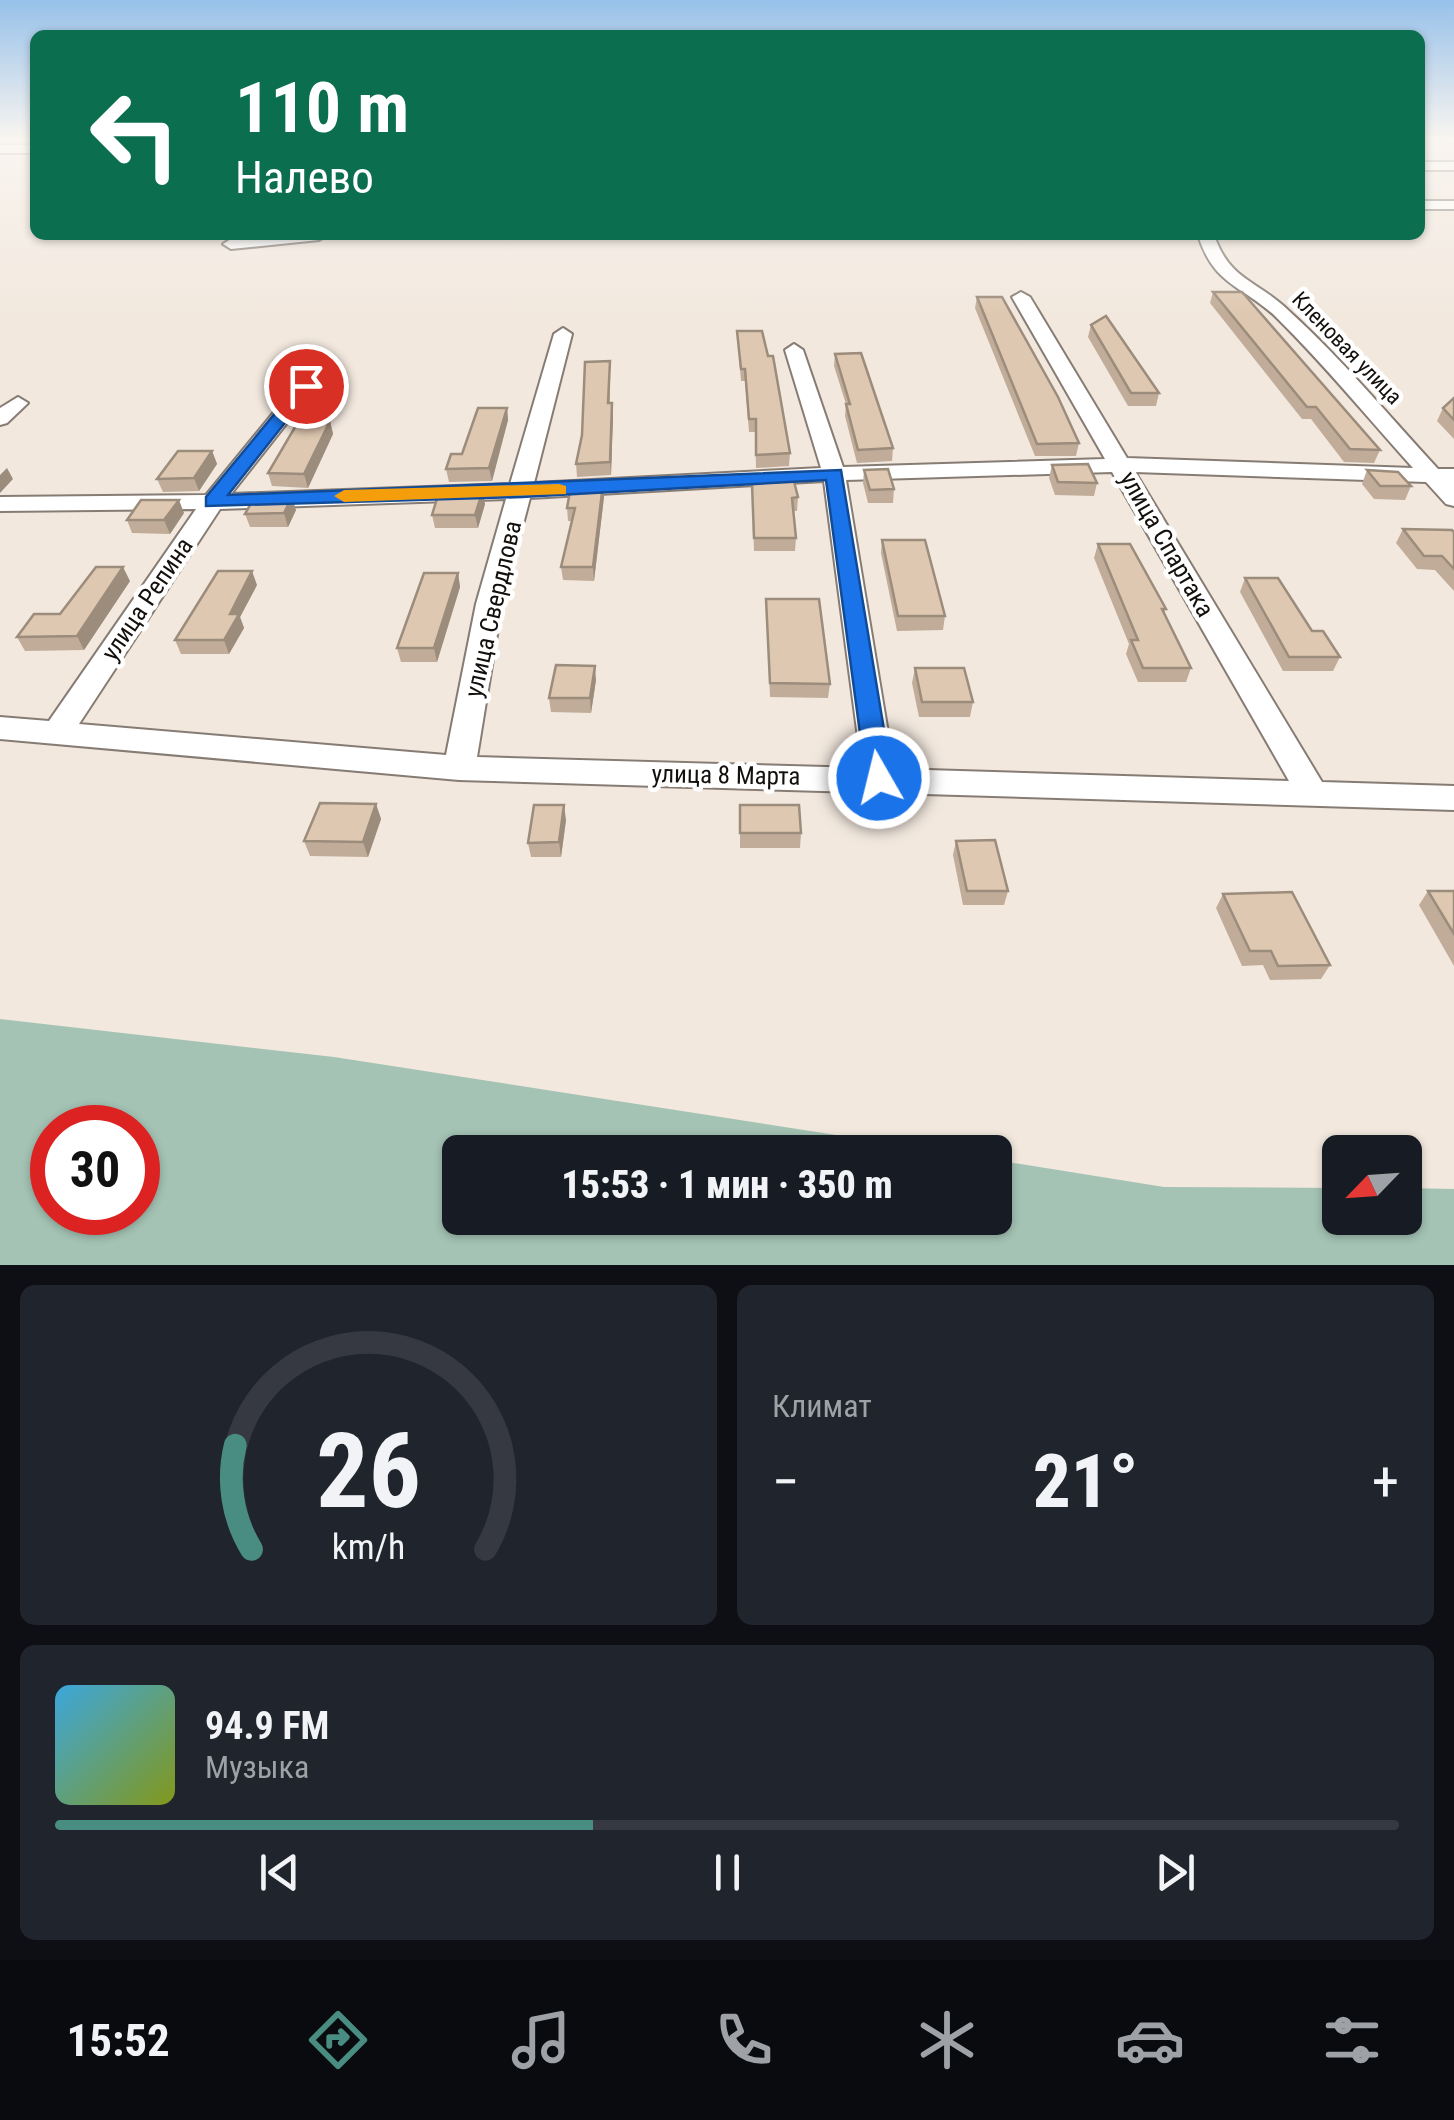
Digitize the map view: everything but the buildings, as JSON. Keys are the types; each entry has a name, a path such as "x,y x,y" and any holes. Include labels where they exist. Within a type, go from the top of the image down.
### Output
{"street":[{"path":"1425,205 1454,205"},
{"path":"230,244 270,240"},
{"name":"Кленовая улица","path":"1208,240 1214,259 1228,277 1280,311 1444,476 1454,499"},
{"name":"улица Спартака","path":"1022,298 1311,791"},
{"name":"улица Свердлова","path":"459,768 489,604 563,334"},
{"path":"794,350 834,474 879,778"},
{"name":"улица Репина","path":"56,734 213,502 317,372"},
{"path":"0,419 18,403"},
{"path":"0,504 522,492 834,474 1121,464 1444,476"},
{"name":"улица 8 Марта","path":"0,728 459,768 1454,798"}],"green space":[{"path":"0,1019 334,1057 836,1135 442,1135 442,1235 1012,1235 1012,1163 1164,1187 1322,1188 1322,1235 1422,1235 1422,1188 1454,1189 1454,1265 0,1265"}],"slow traffic":[{"path":"344,496 559,490"}],"route":[{"path":"306,386 213,502 522,492 834,474 879,778"}]}
